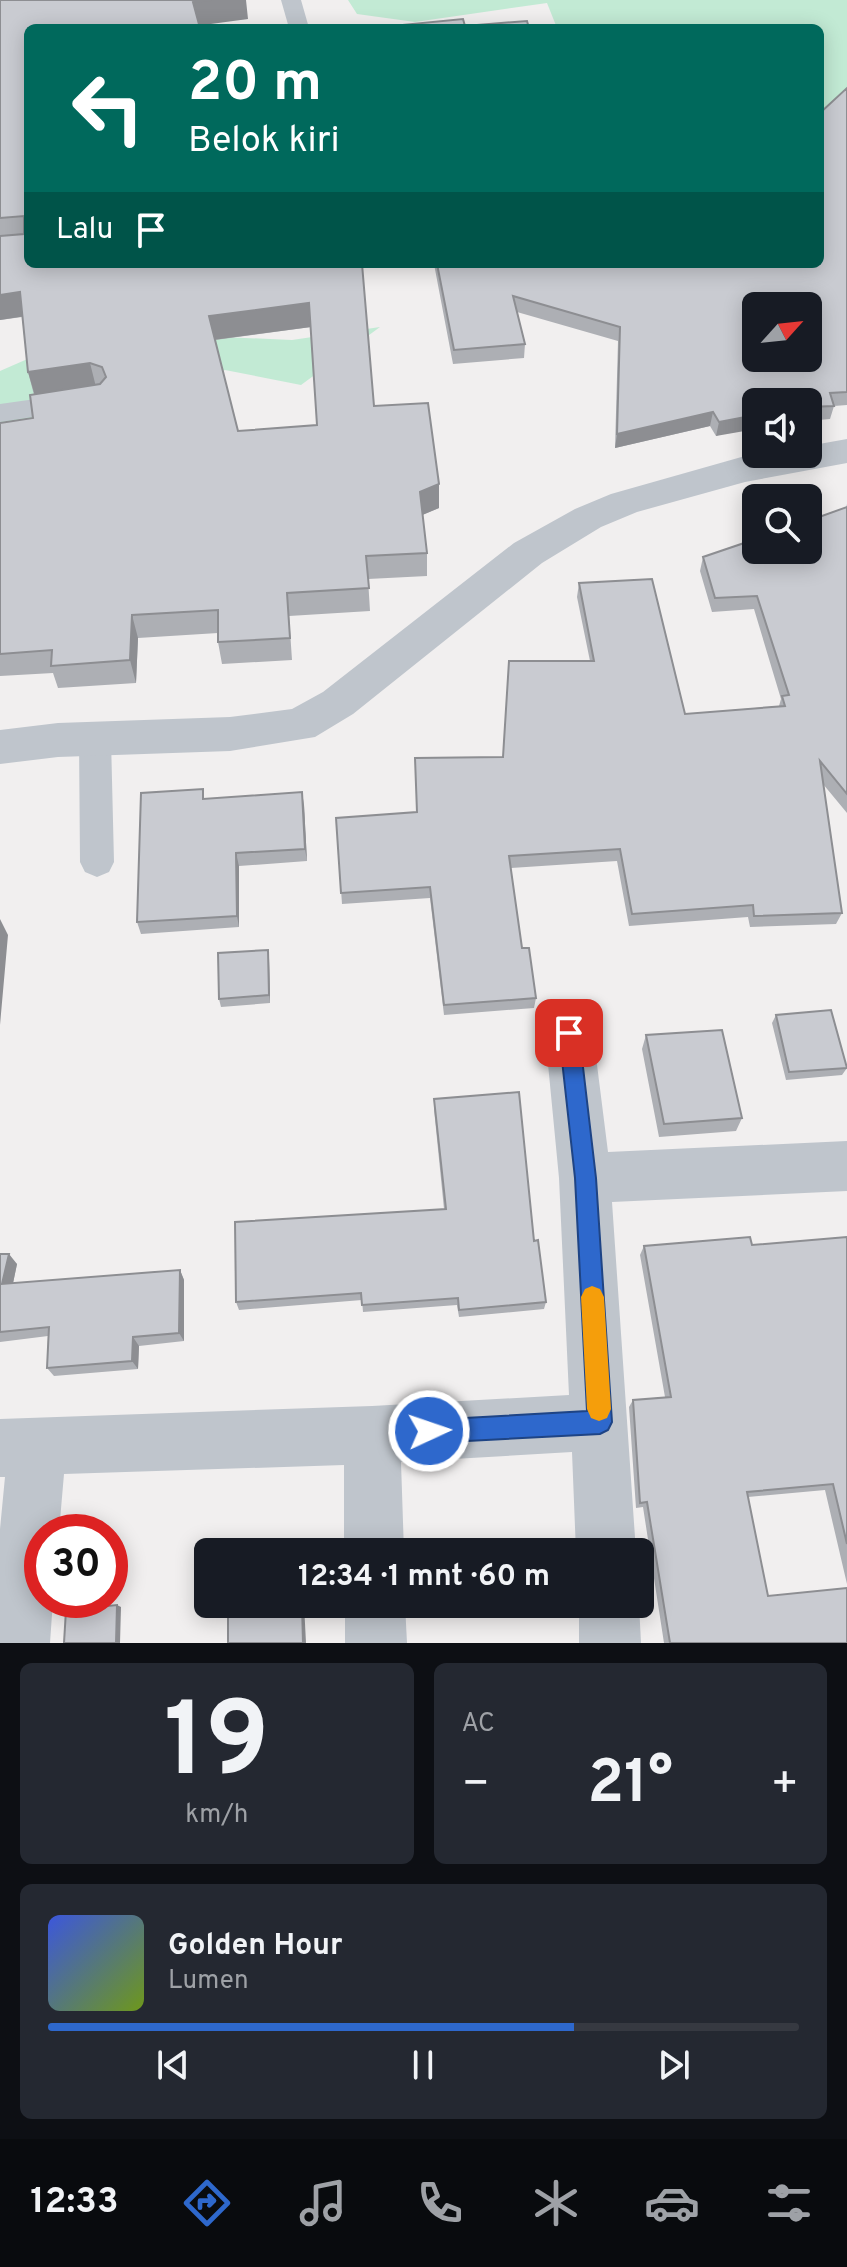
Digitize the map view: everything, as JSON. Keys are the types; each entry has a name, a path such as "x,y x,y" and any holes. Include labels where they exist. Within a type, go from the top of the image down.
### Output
{"street":[{"path":"0,747 95,739 230,734 300,725 346,697 528,553 588,518 624,503 755,466 847,451"},
{"path":"569,1033 585,1178 605,1538"},
{"path":"585,1178 847,1166"},
{"path":"19,1643 18,1449 372,1435 600,1422"},
{"path":"372,1435 374,1538"},
{"path":"375,1618 376,1643"},
{"path":"609,1618 610,1643"}],"lane":[{"path":"291,0 298,24"},
{"path":"0,413 95,399"},
{"path":"95,739 97,862"}],"green space":[{"path":"348,0 847,0 847,118 824,112 824,24 555,24 547,3 415,22 357,14"},
{"path":"380,327 301,385 225,370 169,394 0,430 0,371 64,343 153,334 292,340"}],"building":[{"path":"0,0 211,0 193,2 199,24 24,24 24,216 0,218"},
{"path":"463,19 464,24 412,24"},
{"path":"527,21 528,24 490,24"},
{"path":"847,88 847,392 830,393 834,406 822,406 822,388 742,388 742,418 719,422 713,412 617,434 620,327 513,296 525,344 454,350 438,268 824,268 824,109"},
{"path":"24,234 24,268 362,268 374,406 428,403 439,484 420,492 427,553 366,556 369,588 287,593 290,638 218,642 218,610 132,615 130,660 51,666 52,650 0,654 0,423 33,418 30,395 100,384 106,377 102,367 90,363 28,372 20,292 0,295 0,236","holes":["309,303 317,425 238,431 209,316"]},
{"path":"847,507 847,794 820,761 842,913 754,916 753,905 632,914 620,849 509,856 522,948 529,948 536,998 444,1005 430,887 341,893 336,818 417,812 415,758 503,757 509,661 594,661 579,583 652,579 685,714 785,706 782,696 789,695 757,596 715,598 703,557 742,544 742,564 822,564 822,516"},
{"path":"203,789 203,799 302,792 305,849 236,853 237,916 137,922 141,793"},
{"path":"268,950 269,995 219,999 218,953"},
{"path":"831,1010 847,1068 789,1072 776,1015"},
{"path":"722,1030 742,1118 664,1124 646,1035"},
{"path":"519,1092 534,1241 538,1240 546,1302 459,1310 458,1298 362,1305 361,1293 236,1302 235,1222 446,1209 434,1099"},
{"path":"750,1237 752,1245 847,1237 847,1544 833,1484 747,1492 768,1596 847,1588 847,1643 670,1643 647,1502 640,1503 633,1400 671,1397 644,1246"},
{"path":"0,1254 9,1254 2,1284 180,1270 179,1333 133,1337 132,1361 47,1368 49,1327 0,1332"},
{"path":"66,1618 117,1618 116,1643 64,1643"},
{"path":"228,1618 302,1618 303,1643 228,1643"}],"slow traffic":[{"path":"592,1297 599,1409"}],"route":[{"path":"429,1431 600,1422 585,1178 569,1033"}]}
